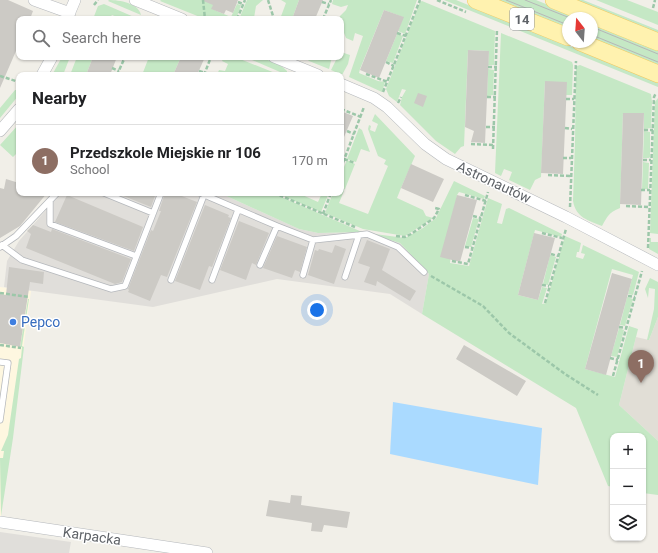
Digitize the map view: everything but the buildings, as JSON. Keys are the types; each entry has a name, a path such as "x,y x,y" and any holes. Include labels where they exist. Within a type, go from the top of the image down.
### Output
{"main road":[{"name":"14","path":"476,0 562,35"},
{"path":"554,0 658,42"},
{"path":"595,48 658,74"}],"street":[{"path":"34,0 68,16 75,0"},
{"path":"135,0 175,16"},
{"path":"44,72 50,60"},
{"path":"281,60 311,72"},
{"name":"Astronautów","path":"344,85 381,102 433,151 446,159 570,220 654,264"},
{"path":"0,131 16,112"},
{"name":"Karpacka","path":"0,522 207,553"}],"lane":[{"path":"54,196 16,236 1,246 22,260 111,289 125,286 160,196"},
{"path":"111,196 153,213"},
{"path":"171,280 201,196"},
{"path":"206,196 314,240 367,234 398,247 424,272"},
{"path":"50,201 50,224 136,256"},
{"path":"212,280 238,210"},
{"path":"260,265 277,226"},
{"path":"345,277 359,235"},
{"path":"303,275 314,240"},
{"path":"0,362 8,363 0,420"}],"path":[{"path":"94,5 98,0"},
{"path":"204,0 206,16"},
{"path":"238,16 245,0"},
{"path":"268,0 273,16"},
{"path":"324,16 331,0"},
{"path":"383,94 420,0"},
{"path":"653,8 655,0"},
{"path":"238,2 243,4"},
{"path":"322,2 329,4"},
{"path":"493,149 497,67 497,29"},
{"path":"397,33 406,36"},
{"path":"112,68 119,71 124,60"},
{"path":"205,72 210,60"},
{"path":"570,208 572,129 576,61"},
{"path":"386,62 394,66"},
{"path":"488,67 497,67"},
{"path":"366,74 388,82"},
{"path":"0,76 16,81"},
{"path":"654,264 648,251 654,97 656,93"},
{"path":"487,97 496,97"},
{"path":"566,98 574,98"},
{"path":"344,159 364,107"},
{"path":"344,110 360,117"},
{"path":"486,127 495,127"},
{"path":"565,128 572,129"},
{"path":"644,130 653,130"},
{"path":"347,131 354,134"},
{"path":"471,144 494,145"},
{"path":"563,158 571,158"},
{"path":"643,160 651,160"},
{"path":"344,161 355,163"},
{"path":"548,175 571,176"},
{"path":"452,261 468,264 491,181"},
{"path":"642,190 650,190"},
{"path":"465,195 486,201"},
{"path":"281,196 359,228"},
{"path":"323,214 330,196"},
{"path":"626,206 649,207"},
{"path":"391,235 405,237 411,234 434,218 439,209 435,208"},
{"path":"473,216 481,218"},
{"path":"544,303 562,238 570,220"},
{"path":"542,233 562,238"},
{"path":"465,247 472,248"},
{"path":"551,254 558,256"},
{"path":"614,376 642,271"},
{"path":"424,272 483,306 509,333 565,374 598,395"},
{"path":"542,285 549,286"},
{"path":"0,293 29,297"},
{"path":"628,296 635,297"},
{"path":"619,327 626,328"},
{"path":"0,345 21,348"},
{"path":"610,358 618,360"}],"shaded area":[{"path":"58,196 227,196 299,229 318,233 362,232 400,243 429,274 422,314 390,294 277,279 153,307 4,287 7,261 19,241"},
{"path":"0,287 31,291 1,516 0,516"},
{"path":"658,317 658,441 619,405 636,337 649,340"},
{"path":"0,532 71,542 69,553 0,553"}],"green space":[{"path":"215,0 212,9 229,16 198,16 160,1"},
{"path":"247,0 263,0 256,6 254,16 240,16"},
{"path":"281,0 299,0 293,16 281,16 286,3"},
{"path":"333,0 417,0 405,34 398,31 403,17 384,10 360,69 359,73 378,81 385,82 382,92 349,77 363,36 355,33 353,41 346,38 344,33 344,16 340,16 346,10 348,5 341,7 332,4"},
{"path":"444,0 456,0 562,43 562,48"},
{"path":"495,0 536,0 565,12 562,12 562,28"},
{"path":"573,0 583,0 658,30 658,34"},
{"path":"596,0 627,0 658,12 658,25"},
{"path":"108,1 133,5 137,8 141,15"},
{"path":"422,1 495,31 494,65 488,65 489,51 468,50 464,146 461,147 455,154 436,141 400,105 406,90 402,89 397,102 389,96 386,89 420,2"},
{"path":"104,4 132,16 94,16 98,6"},
{"path":"237,4 241,5 237,16 231,16"},
{"path":"598,25 658,49 658,66 598,41"},
{"path":"501,33 572,62 573,65 572,95 566,95 545,81 541,177 535,180 530,190 509,180 512,172 504,169 501,176 495,173"},
{"path":"397,34 403,36 393,63 386,61"},
{"path":"562,48 574,48 658,82 658,87"},
{"path":"344,53 350,55 348,64 344,72 335,72 331,70 336,60 344,60"},
{"path":"60,60 69,60 64,72 54,72"},
{"path":"76,60 92,60 87,72 71,72"},
{"path":"148,60 180,60 174,72 143,72"},
{"path":"242,60 272,72 218,72 219,70 225,71 228,64 222,61"},
{"path":"252,60 266,60 273,62 283,67 287,71 280,72"},
{"path":"308,60 331,60 329,69"},
{"path":"580,65 651,94 651,128 644,129 644,113 623,113 620,208 607,217 602,226 583,218 577,211 573,201 576,68"},
{"path":"488,69 494,70 493,95 487,96"},
{"path":"16,90 16,99 0,118 0,108"},
{"path":"658,98 658,234 650,233 655,102"},
{"path":"375,114 415,156 397,198 423,210 426,216 433,218 405,236 363,229 325,213 332,196 342,196 339,203 368,214 388,166 384,164 386,160 378,156 368,129 369,125 371,126 370,130 375,132 378,124 372,121"},
{"path":"16,127 16,154 13,157 0,145"},
{"path":"359,128 362,130 370,152 361,149 356,162 347,159"},
{"path":"644,131 650,132 649,158 643,158"},
{"path":"347,160 355,164 345,189 344,189 344,167"},
{"path":"643,162 649,163 648,189 642,189"},
{"path":"454,181 485,196 484,199 459,192 457,195 450,263 469,266 488,198 502,204 497,223 502,224 506,209 509,208 562,234 561,237 535,230 518,295 538,300 542,287 547,288 542,304 546,303 565,236 581,243 576,257 583,259 585,254 581,253 583,245 639,272 633,295 628,294 633,275 612,269 585,369 615,377 629,326 638,329 619,405 658,441 658,495 646,493 646,433 610,433 610,486 608,486 576,408 422,314 429,274 400,243 367,233 405,238 423,228 436,218"},
{"path":"227,196 279,196 362,232 318,233 299,229"},
{"path":"283,196 305,196 318,202 321,196 328,196 321,212"},
{"path":"473,218 479,219 471,247 465,246"},
{"path":"650,238 651,242 658,242 658,254 649,249"},
{"path":"550,255 556,257 548,285 543,284"},
{"path":"650,278 658,282 658,317 649,340 647,340 654,309 655,289 649,288 648,298 645,289"},
{"path":"627,297 633,299 625,326 620,325"},
{"path":"28,299 13,438 1,516 0,458 3,458 4,451 1,451 8,435 19,359 21,358 22,347 20,347"},
{"path":"619,328 624,330 617,357 611,356"}],"water":[{"path":"393,402 542,428 538,485 390,454"}],"tram line":[{"path":"506,0 562,23"},
{"path":"525,0 562,15"},
{"path":"598,29 658,54"},
{"path":"598,37 658,62"}],"place":[{"name":"Pepco","path":"13,322"},
{"name":"Przedszkole Miejskie nr 106","path":"641,383"}]}
